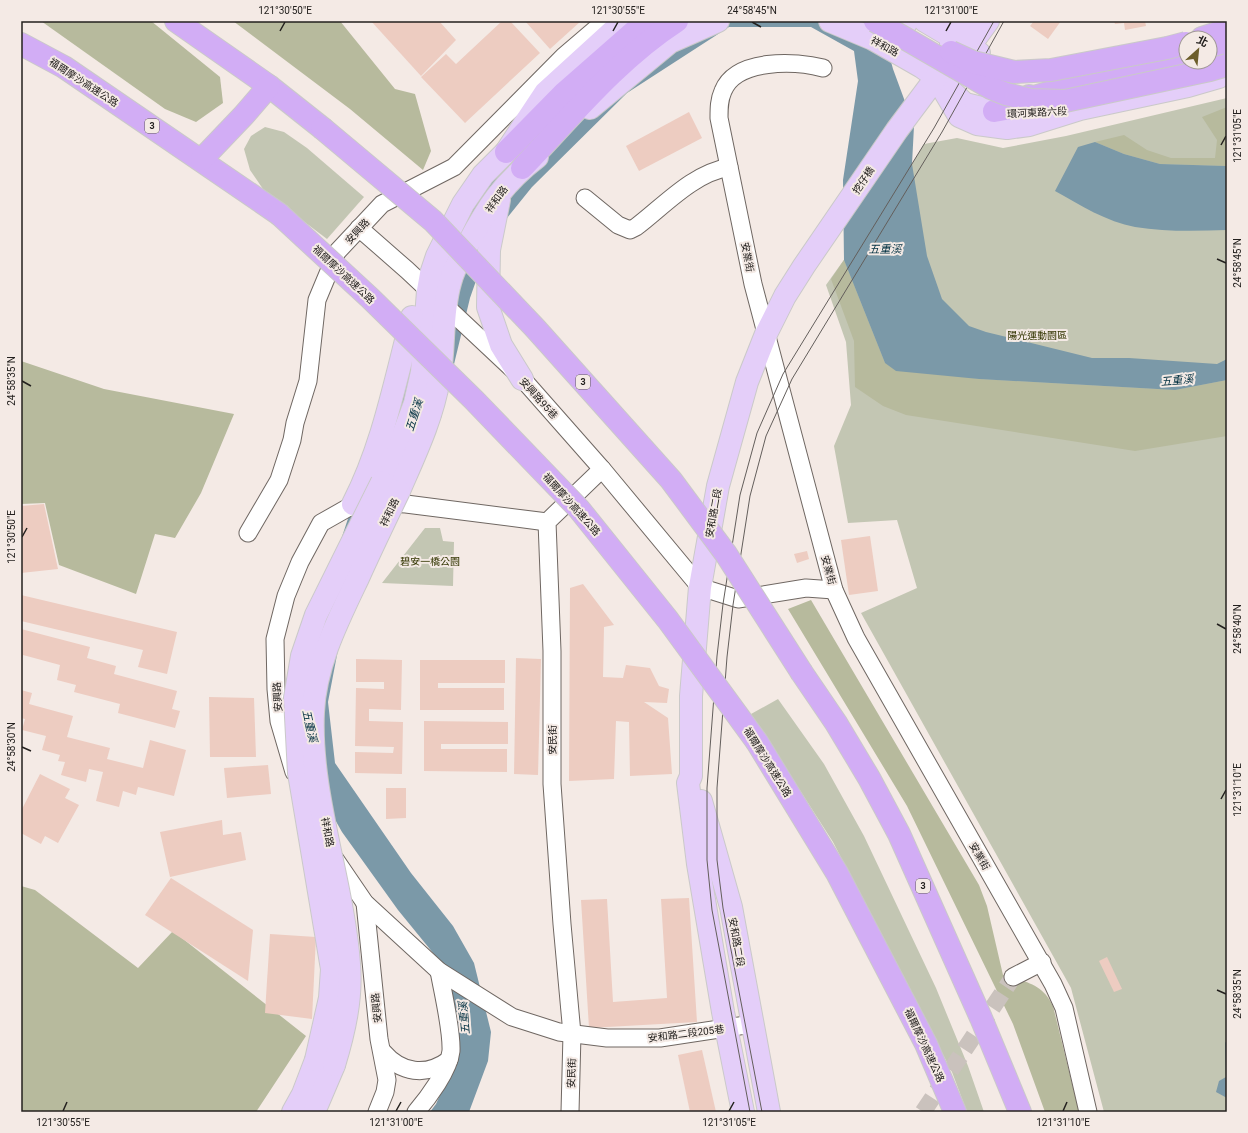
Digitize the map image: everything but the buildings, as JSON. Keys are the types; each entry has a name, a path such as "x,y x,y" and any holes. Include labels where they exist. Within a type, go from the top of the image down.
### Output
{"highway":[{"name":"3","path":"176,21 269,86 322,128 438,226 535,328 671,480 726,554 802,673 836,723 869,778 899,834 981,1018 1020,1112"},
{"path":"506,152 564,93 646,21"},
{"path":"522,168 616,69 649,40 677,21"},
{"path":"875,21 991,88 1006,94 1031,100 1065,101 1227,65"},
{"path":"898,21 973,62 1014,72 1051,70 1178,45"},
{"name":"福爾摩沙高速公路","path":"21,44 64,67 279,214 370,298 468,394 579,509 668,620 757,742 837,873 926,1044 956,1112"},
{"path":"950,59 1007,94 1034,97 1099,84 1162,76 1212,62 1227,55"},
{"path":"994,111 1023,107 1178,61"},
{"path":"202,160 269,86"}],"main road":[{"name":"祥和路","path":"314,1112 325,1062 332,969 299,773 295,698 302,656 316,616 386,474 415,402 422,372 428,291 437,256 463,204 483,175 506,152 545,93 624,21"},
{"name":"祥和路","path":"293,1112 346,1027 350,965 339,889 315,766 313,712 322,665 335,628 423,438 439,378 449,283 483,216 502,188 522,168 553,145 588,110 670,42 718,21"},
{"name":"祥和路","path":"830,21 898,53 930,86"},
{"path":"898,53 907,21"},
{"path":"898,53 925,21 962,35 991,60 1021,70 1114,55 1178,40"},
{"path":"962,35 988,21"},
{"path":"1214,30 1227,26"},
{"name":"挖仔橋","path":"804,266 950,59 962,35"},
{"name":"環河東路六段","path":"930,86 959,116 977,124 1007,128 1029,125 1080,109 1188,86 1227,75"},
{"name":"環河東路六段","path":"930,86 966,104 1006,115 1080,109"},
{"path":"502,188 489,250 488,307 501,345 522,379"},
{"name":"安和路二段","path":"743,1112 726,1028 698,864 688,783 691,776 691,696 700,587 718,486 747,382 766,334 785,296 804,266"},
{"path":"355,503 380,441 412,314 428,291"},
{"name":"安和路二段","path":"691,776 696,782 731,907 769,1112"}],"street":[{"name":"安興路","path":"248,533 279,480 292,440 295,423 308,381 317,300 337,252 382,204 454,166 486,136 564,56 605,21"},
{"name":"安業街","path":"823,68 796,63 764,65 748,69 728,81 723,90 719,103 720,118 753,284 834,590 856,638 1042,962 1064,1008 1088,1112"},
{"path":"585,198 618,225 630,230 636,227 664,203 701,177 729,166"},
{"name":"安興路95巷","path":"359,228 407,270 522,379 602,469 700,587"},
{"path":"355,503 406,504 547,522 602,469"},
{"name":"安興路","path":"355,503 321,522 300,562 286,596 275,639 276,689 279,721 288,753 306,804 339,868 365,903 444,974 512,1017 548,1029 572,1034"},
{"name":"安民街","path":"547,522 552,651 552,784 572,1034 570,1112"},
{"path":"700,587 738,599 806,588 834,590"},
{"name":"安興路","path":"365,903 379,1039 383,1052 386,1080 385,1092 377,1112"},
{"path":"1014,977 1042,962"},
{"path":"416,1112 428,1097 449,1060 451,1043 444,974"},
{"name":"安和路二段205巷","path":"572,1034 607,1038 660,1038 752,1024"},
{"path":"383,1052 394,1062 411,1070 433,1070 449,1060"}],"green space":[{"path":"41,21 151,21 220,77 223,103 196,122 165,109"},
{"path":"233,21 340,21 395,89 415,94 431,151 423,170 350,109"},
{"name":"陽光運動園區","path":"1227,98 1227,1112 1104,1112 1071,988 861,613 917,588 897,520 848,523 834,446 851,405 846,342 826,285 912,164 924,144 957,138 1003,148 1066,136"},
{"path":"1227,107 1226,166 1160,164 1124,154 1095,142 1124,135 1147,150 1171,158 1215,158 1217,140 1202,117"},
{"path":"265,127 284,132 307,148 364,197 327,239 265,192 250,170 244,149 251,136"},
{"path":"844,260 885,363 979,379 1175,390 1227,380 1227,436 1135,451 906,415 883,406 855,387 854,341 831,279"},
{"path":"21,361 104,389 234,414 201,493 175,538 155,534 136,594 59,565 45,503 21,504"},
{"name":"碧安一橋公園","path":"425,528 440,528 443,541 454,542 453,586 382,583"},
{"path":"811,600 979,885 987,906 1003,975 1032,984 1044,992 1049,998 1053,1006 1079,1112 1045,1112 1013,1024 907,806 788,609"},
{"path":"778,699 824,764 864,836 936,988 968,1066 984,1112 967,1112 952,1072 833,842 751,714"},
{"path":"21,886 35,890 138,968 173,931 306,1036 256,1112 21,1112"}],"water":[{"name":"五重溪","path":"642,21 880,21 893,69 914,126 912,164 927,256 942,299 969,326 986,332 1092,358 1129,358 1217,364 1227,359 1227,380 1175,390 979,379 896,371 885,363 844,260 843,180 858,81 854,51 811,27 729,27 627,93 532,187 491,238 470,298 441,418 414,484 341,634 328,702 335,763 411,873 453,926 474,963 491,1032 488,1061 469,1112 430,1112 436,1104 448,1077 438,959 398,910 342,832 302,761 334,561 434,258 493,180"},
{"path":"1095,142 1124,154 1160,164 1226,166 1227,157 1227,230 1193,231 1146,229 1125,225 1104,217 1055,191 1078,147"},
{"path":"1227,1040 1227,1098 1216,1092 1219,1081 1226,1077 1225,1043"}],"tunnel":[{"path":"923,1112 1013,977"}],"tram line":[{"path":"750,1112 712,910 707,860 707,788 717,656 723,604 740,495 757,433 783,374 934,128 994,21"},
{"path":"762,1112 723,908 717,860 717,788 727,657 733,605 750,496 766,436 792,379 942,132 1004,21"}]}
